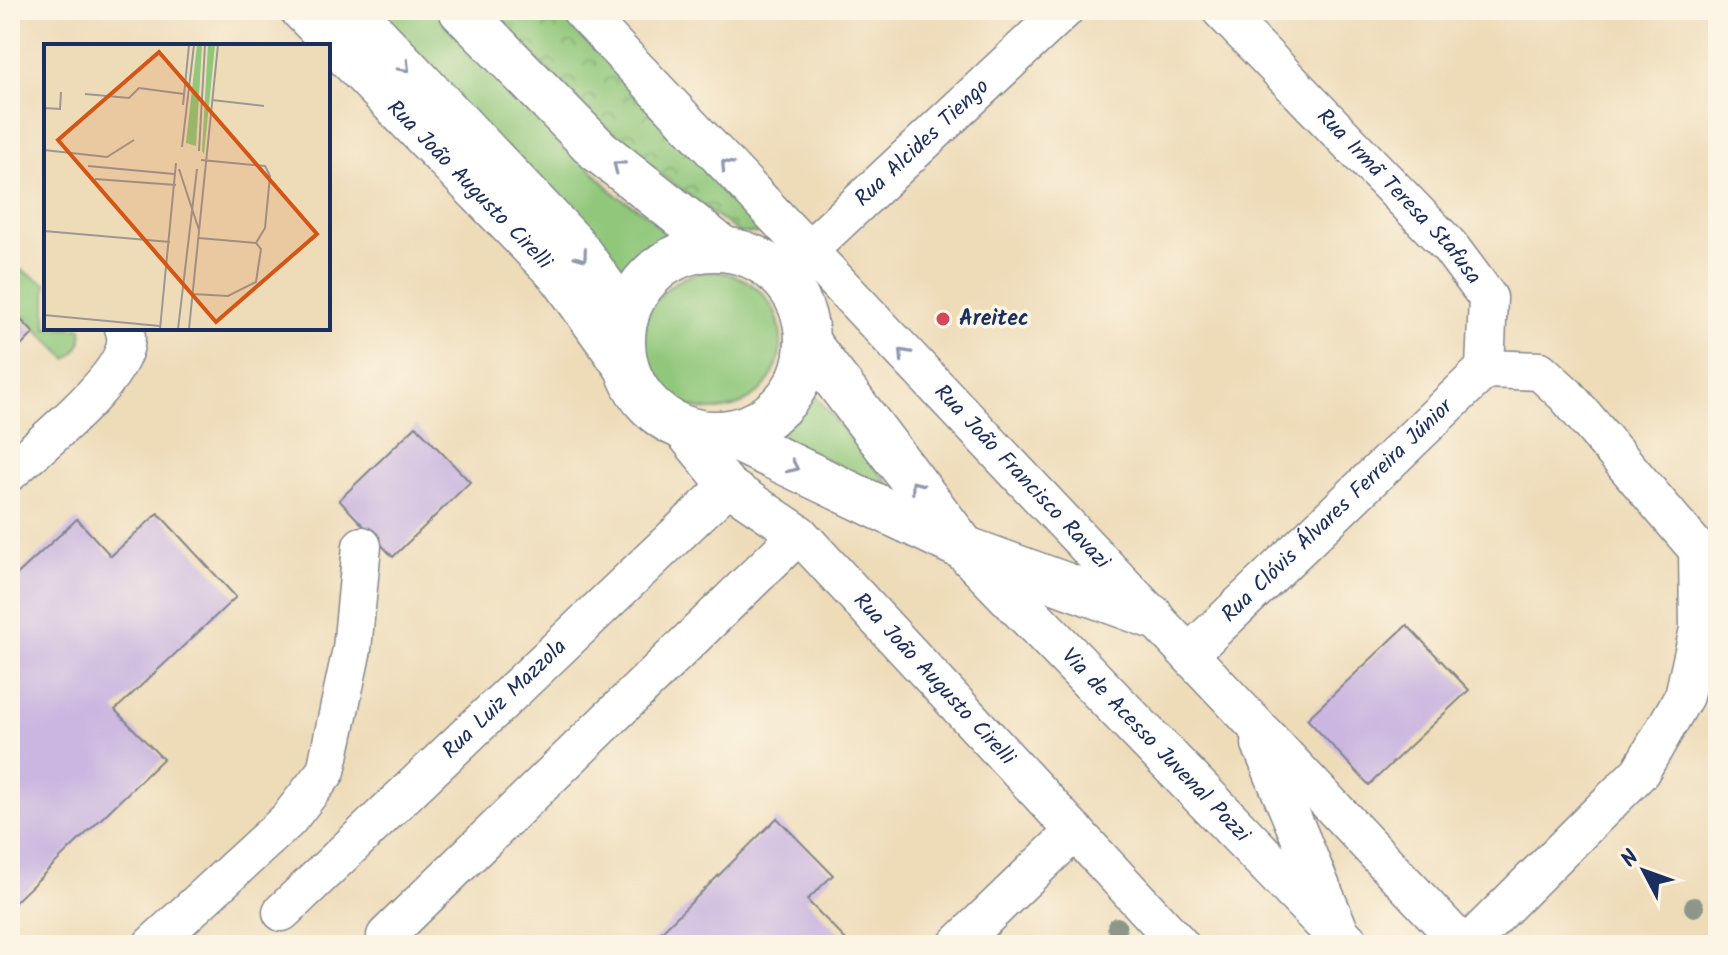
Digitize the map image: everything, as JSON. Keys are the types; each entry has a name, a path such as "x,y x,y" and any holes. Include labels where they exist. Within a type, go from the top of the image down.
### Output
{"main road":[{"path":"351,10 573,244 626,318"},
{"path":"461,10 598,150 723,249"},
{"path":"723,249 793,263 807,342 803,369 791,393 773,413 749,427 723,433 680,427 655,411 625,370 626,318 640,289 662,266 691,253 723,249"},
{"name":"Via de Acesso Juvenal Pozzi","path":"807,342 964,548 1346,943"},
{"name":"Via de Acesso Juvenal Pozzi","path":"723,433 964,548"},
{"path":"964,548 1151,616"}],"street":[{"name":"Rua João Augusto Cirelli","path":"299,10 322,44"},
{"name":"Rua João Francisco Ravazi","path":"581,10 793,263 1189,654 1465,945"},
{"name":"Rua Alcides Tiengo","path":"793,263 1064,10"},
{"name":"Rua Irmã Teresa Stafusa","path":"1221,10 1450,247 1488,298 1485,369"},
{"name":"Rua João Augusto Cirelli","path":"337,66 560,279 625,370"},
{"path":"10,472 110,378 122,356 125,330"},
{"path":"1465,945 1640,772 1684,696 1699,629 1698,550 1566,395 1540,371 1485,369"},
{"name":"Rua Clóvis Álvares Ferreira Júnior","path":"1189,654 1485,369"},
{"name":"Rua João Augusto Cirelli","path":"680,427 728,486 799,534 1180,945"},
{"name":"Rua Luiz Mazzola","path":"282,912 728,486"},
{"path":"386,936 799,534"},
{"path":"152,945 288,820 326,771 352,649 362,546"},
{"path":"1252,721 1346,943"},
{"path":"957,945 1075,831"}],"green space":[{"path":"376,10 434,10 616,195 681,235 680,241 618,281"},
{"path":"486,10 560,10 763,223 760,233 739,233 631,152"},
{"path":"10,269 19,269 44,283 44,330 81,330 79,346 67,359 10,303"},
{"path":"712,272 738,278 760,293 775,315 781,341 775,367 760,389 738,404 712,410 686,404 664,389 649,367 643,341 649,315 664,293 686,278"},
{"path":"813,393 898,495 773,433"}],"building":[{"path":"10,309 34,333 10,357"},
{"path":"416,426 470,482 393,557 339,500"},
{"path":"158,513 236,597 115,710 163,759 10,907 10,581 77,519 111,556"},
{"path":"1407,625 1469,690 1369,785 1307,719"},
{"path":"777,818 833,875 807,900 851,945 648,945"}],"place":[{"name":"Areitec","path":"943,319"}]}
